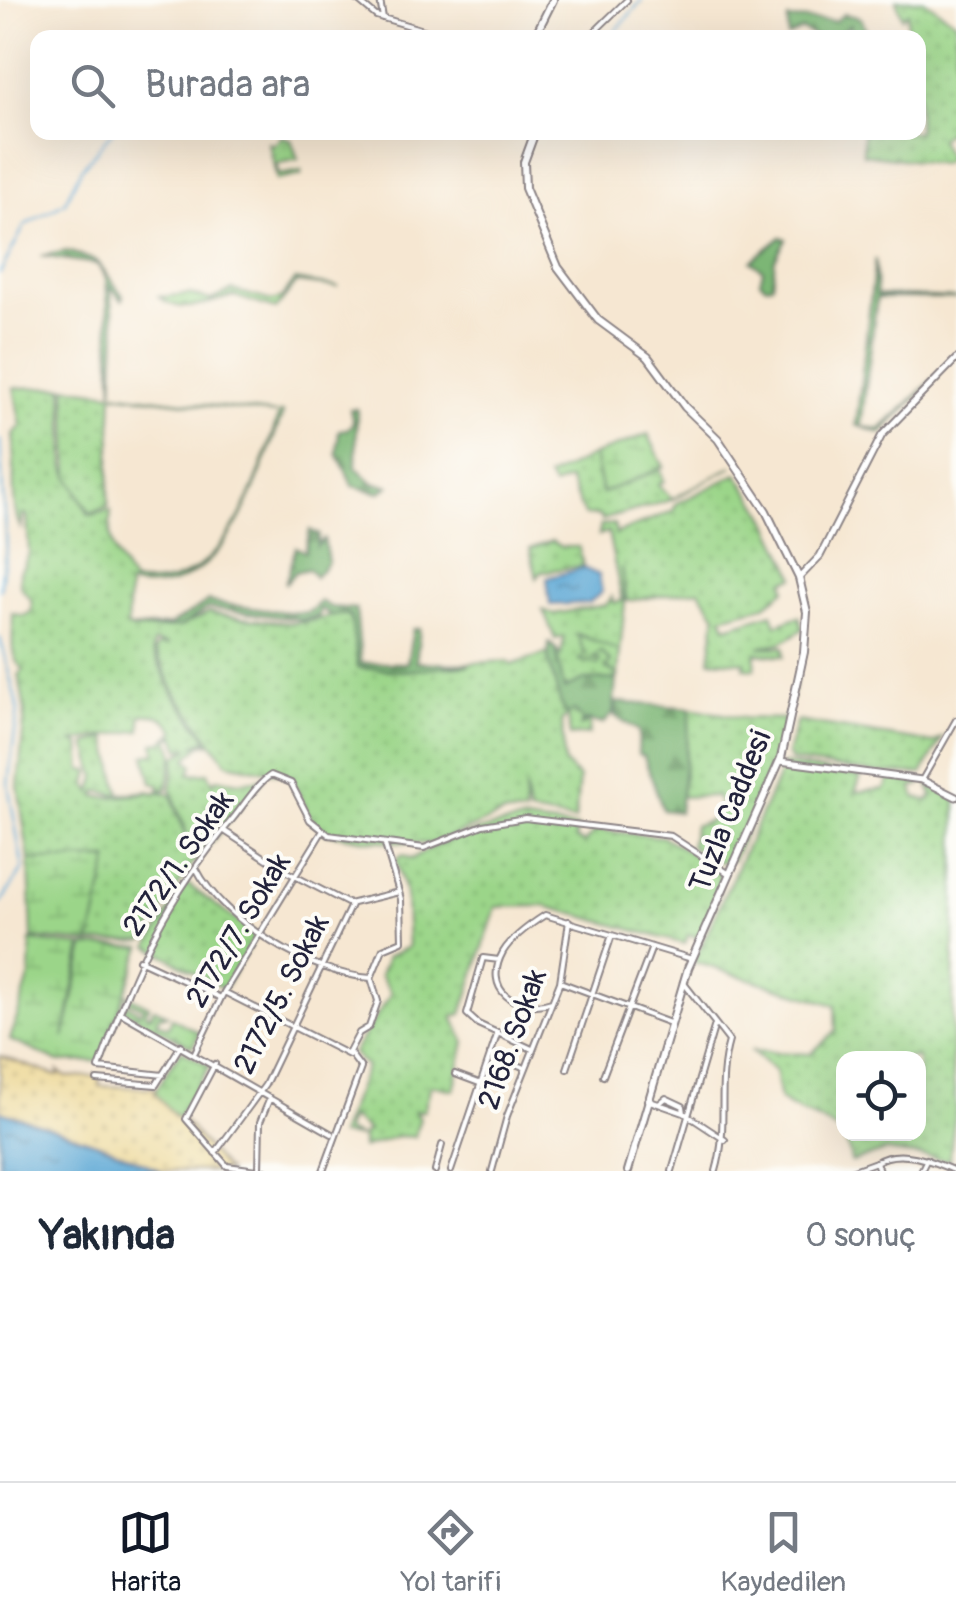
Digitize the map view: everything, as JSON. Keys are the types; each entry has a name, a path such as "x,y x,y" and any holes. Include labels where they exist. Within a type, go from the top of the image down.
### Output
{"main road":[{"path":"538,30 553,0"},
{"name":"Tuzla Caddesi","path":"532,140 524,162 525,188 560,270 598,320 648,356 685,408 714,434 766,511 800,578 807,624 780,761 683,982 628,1171"}],"street":[{"path":"357,0 365,11 424,30"},
{"path":"380,0 384,18"},
{"path":"596,30 627,0"},
{"path":"800,578 820,556 882,435 956,359"},
{"path":"922,780 956,720"},
{"path":"780,761 922,780 956,797"},
{"name":"2172/1. Sokak","path":"163,1075 99,1068 139,960 195,867 266,778 276,775 291,783 310,820 322,832"},
{"path":"322,832 424,848 483,825 525,818 671,836 732,875"},
{"path":"222,830 351,905 400,892"},
{"name":"2172/7. Sokak","path":"195,1052 222,995 322,832"},
{"path":"349,1055 359,1033 369,1027 378,1001 371,978 382,949 402,943 400,892 386,844"},
{"path":"195,867 213,898 261,934 322,968 371,978"},
{"name":"2172/5. Sokak","path":"215,1152 258,1092 351,905"},
{"path":"552,1002 530,1007 510,1001 500,983 500,961 515,938 541,917 549,915 692,959"},
{"name":"2168. Sokak","path":"491,1170 524,1068 560,982 569,922"},
{"path":"568,1069 612,935"},
{"path":"603,1076 652,947"},
{"path":"500,961 483,958 467,1011 472,1020 532,1049"},
{"path":"139,960 349,1055 361,1068 333,1135 323,1171"},
{"path":"560,982 670,1023"},
{"path":"683,982 729,1041 720,1091 725,1140 716,1171"},
{"path":"119,1012 195,1052 333,1135"},
{"path":"672,1171 715,1024"},
{"path":"451,1171 498,1032"},
{"path":"97,1080 154,1086 182,1045"},
{"path":"490,1054 524,1068"},
{"path":"215,1064 186,1116 231,1168 262,1171 260,1122 270,1098"},
{"path":"455,1074 481,1084"},
{"path":"648,1100 686,1116 725,1140"},
{"path":"435,1171 442,1145"},
{"path":"850,1171 889,1156 927,1159 955,1171"},
{"path":"921,1171 927,1159"},
{"path":"876,1162 879,1171"}],"green space":[{"path":"896,0 924,0 956,22 956,135 947,132 939,140 949,159 941,164 863,154 863,140 926,140 926,30 907,30 908,13 902,17"},
{"path":"844,14 861,18 866,30 850,30 850,25 844,30 788,30 788,19 835,21"},
{"path":"278,140 291,140 298,159 276,164 279,175 301,171 301,175 277,180 269,143 274,145"},
{"path":"781,237 786,239 775,259 772,285 766,286 760,281 763,270 751,261"},
{"path":"67,251 97,261 124,297 122,300 110,286 116,333 113,391 106,278 97,264 41,256"},
{"path":"875,259 877,295 956,298 877,298 861,427 856,425"},
{"path":"295,280 339,287 297,282 276,309 234,296 187,307 159,297 189,294 211,300 233,290 272,301 282,298"},
{"path":"938,375 881,433 863,427 881,429"},
{"path":"63,387 65,468 89,515 111,510 114,549 133,582 165,582 192,571 214,553 233,529 248,500 279,413 283,413 248,502 232,531 213,556 190,575 162,586 129,585 127,627 170,627 209,612 290,623 347,614 352,619 358,667 364,669 508,661 511,665 548,653 572,710 583,719 581,725 591,720 589,734 570,736 568,717 562,720 564,763 579,778 575,821 529,813 525,788 525,814 504,814 432,844 327,833 310,818 286,775 227,763 176,694 155,650 158,645 169,645 154,642 152,650 174,695 207,739 193,746 207,741 211,744 204,743 186,758 193,765 189,774 208,773 213,783 218,778 238,782 263,779 196,861 171,789 176,756 190,748 180,749 175,736 168,738 174,753 167,789 159,790 160,785 152,783 145,755 156,753 154,743 163,742 175,731 165,719 141,715 141,730 72,742 80,744 82,770 90,771 87,785 92,792 96,777 86,744 107,738 120,794 171,794 194,861 144,941 90,943 109,859 29,860 18,786 25,712 19,674 24,670 13,651 12,613 24,616 32,611 31,599 20,586 20,572 29,554 27,515 23,514 21,528 14,497 13,434 21,426 14,388","holes":["98,791 124,796 105,797 96,796"]},
{"path":"66,387 276,414 113,394 108,507 90,513 69,477"},
{"path":"350,409 357,409 356,467 373,483 389,486 379,493 353,486 337,453 339,430 353,423"},
{"path":"648,434 664,467 602,493 594,455"},
{"path":"594,455 602,493 660,469 664,481 658,484 672,499 733,466 671,500 602,520 600,516 584,515 569,480 553,486 548,477"},
{"path":"737,474 764,513 795,577 784,581 786,589 764,606 722,617 727,627 772,613 776,625 799,616 803,629 781,643 759,647 784,647 784,656 756,653 755,669 744,668 745,662 710,660 716,615 699,590 627,601 621,567 625,602 620,651 580,635 585,657 595,660 594,654 601,651 611,662 606,669 618,674 618,678 563,689 556,649 561,655 564,637 555,639 543,610 553,614 606,605 612,597 613,603 622,601 608,532 599,535 601,525 614,524 616,534 673,511 676,504"},
{"path":"310,530 319,535 317,546 324,539 328,562 315,577 308,569 295,572 285,584 296,547 305,552"},
{"path":"552,541 561,547 579,547 583,566 541,572 537,578 530,549"},
{"path":"209,601 289,612 307,612 320,601 331,607 356,609 361,663 407,663 413,629 420,629 416,662 470,665 403,671 358,667 350,615 329,615 320,608 319,616 303,620 208,608 180,627 131,629 170,625"},
{"path":"577,634 620,651 618,674 606,668 611,662 601,651 593,658 600,659 598,665 579,660 585,654"},
{"path":"549,643 556,649 564,689 584,680 616,679 613,714 603,724 587,720 581,726 582,719 574,710 568,715 563,712 548,659"},
{"path":"615,702 691,708 679,812 663,810 644,757 638,754 639,731 615,716"},
{"path":"691,708 744,718 786,719 733,860 721,863 690,846 694,826 714,819 720,802 714,796 681,797"},
{"path":"797,721 933,743 942,738 922,774 875,773 791,761 787,754"},
{"path":"784,764 861,777 855,792 885,789 890,778 919,781 920,785 912,787 915,797 928,801 932,797 929,785 956,800 952,1064 956,1108 949,1160 886,1151 851,1162 845,1141 926,1141 926,1051 836,1051 836,1130 780,1100 775,1071 752,1051 810,1054 836,1031 835,1005 694,962"},
{"path":"525,821 578,828 575,839 584,843 596,830 663,837 716,868 720,874 719,891 699,938 688,935 685,944 545,906 496,907 462,1014 453,1017 465,1042 454,1090 431,1085 424,1111 414,1111 420,1118 414,1137 397,1136 362,1148 362,1135 368,1131 350,1117 345,1131 360,1137 339,1135 366,1067 353,1053 391,993 380,975 387,957 408,947 406,896 396,859 402,855 412,859 466,835"},
{"path":"109,859 90,943 32,938 29,860"},
{"path":"186,883 256,935 224,989 149,946"},
{"path":"31,941 82,946 64,1038 85,946 142,947 100,1061 59,1062 10,1040 30,975"},
{"path":"128,995 149,1006 145,1014 150,1016 154,1008 167,1015 159,1016 157,1022 168,1027 172,1018 200,1033 192,1047 123,1010 125,1003 140,1013 143,1008 127,1000"},
{"path":"181,1050 210,1066 177,1118 154,1093"}],"sand":[{"path":"0,1056 54,1075 59,1075 58,1071 66,1077 99,1076 100,1086 156,1088 155,1093 176,1118 180,1116 227,1171 162,1171 105,1146 0,1111"}],"water":[{"path":"583,568 599,575 602,592 589,603 550,605 547,578"},
{"path":"0,1111 105,1146 162,1171 0,1171"}],"waterway":[{"path":"617,30 642,0"},
{"path":"0,273 25,225 65,202 81,169 105,140"},
{"path":"0,440 6,549 0,590"},
{"path":"0,638 18,709 8,784 23,869 0,904"}]}
